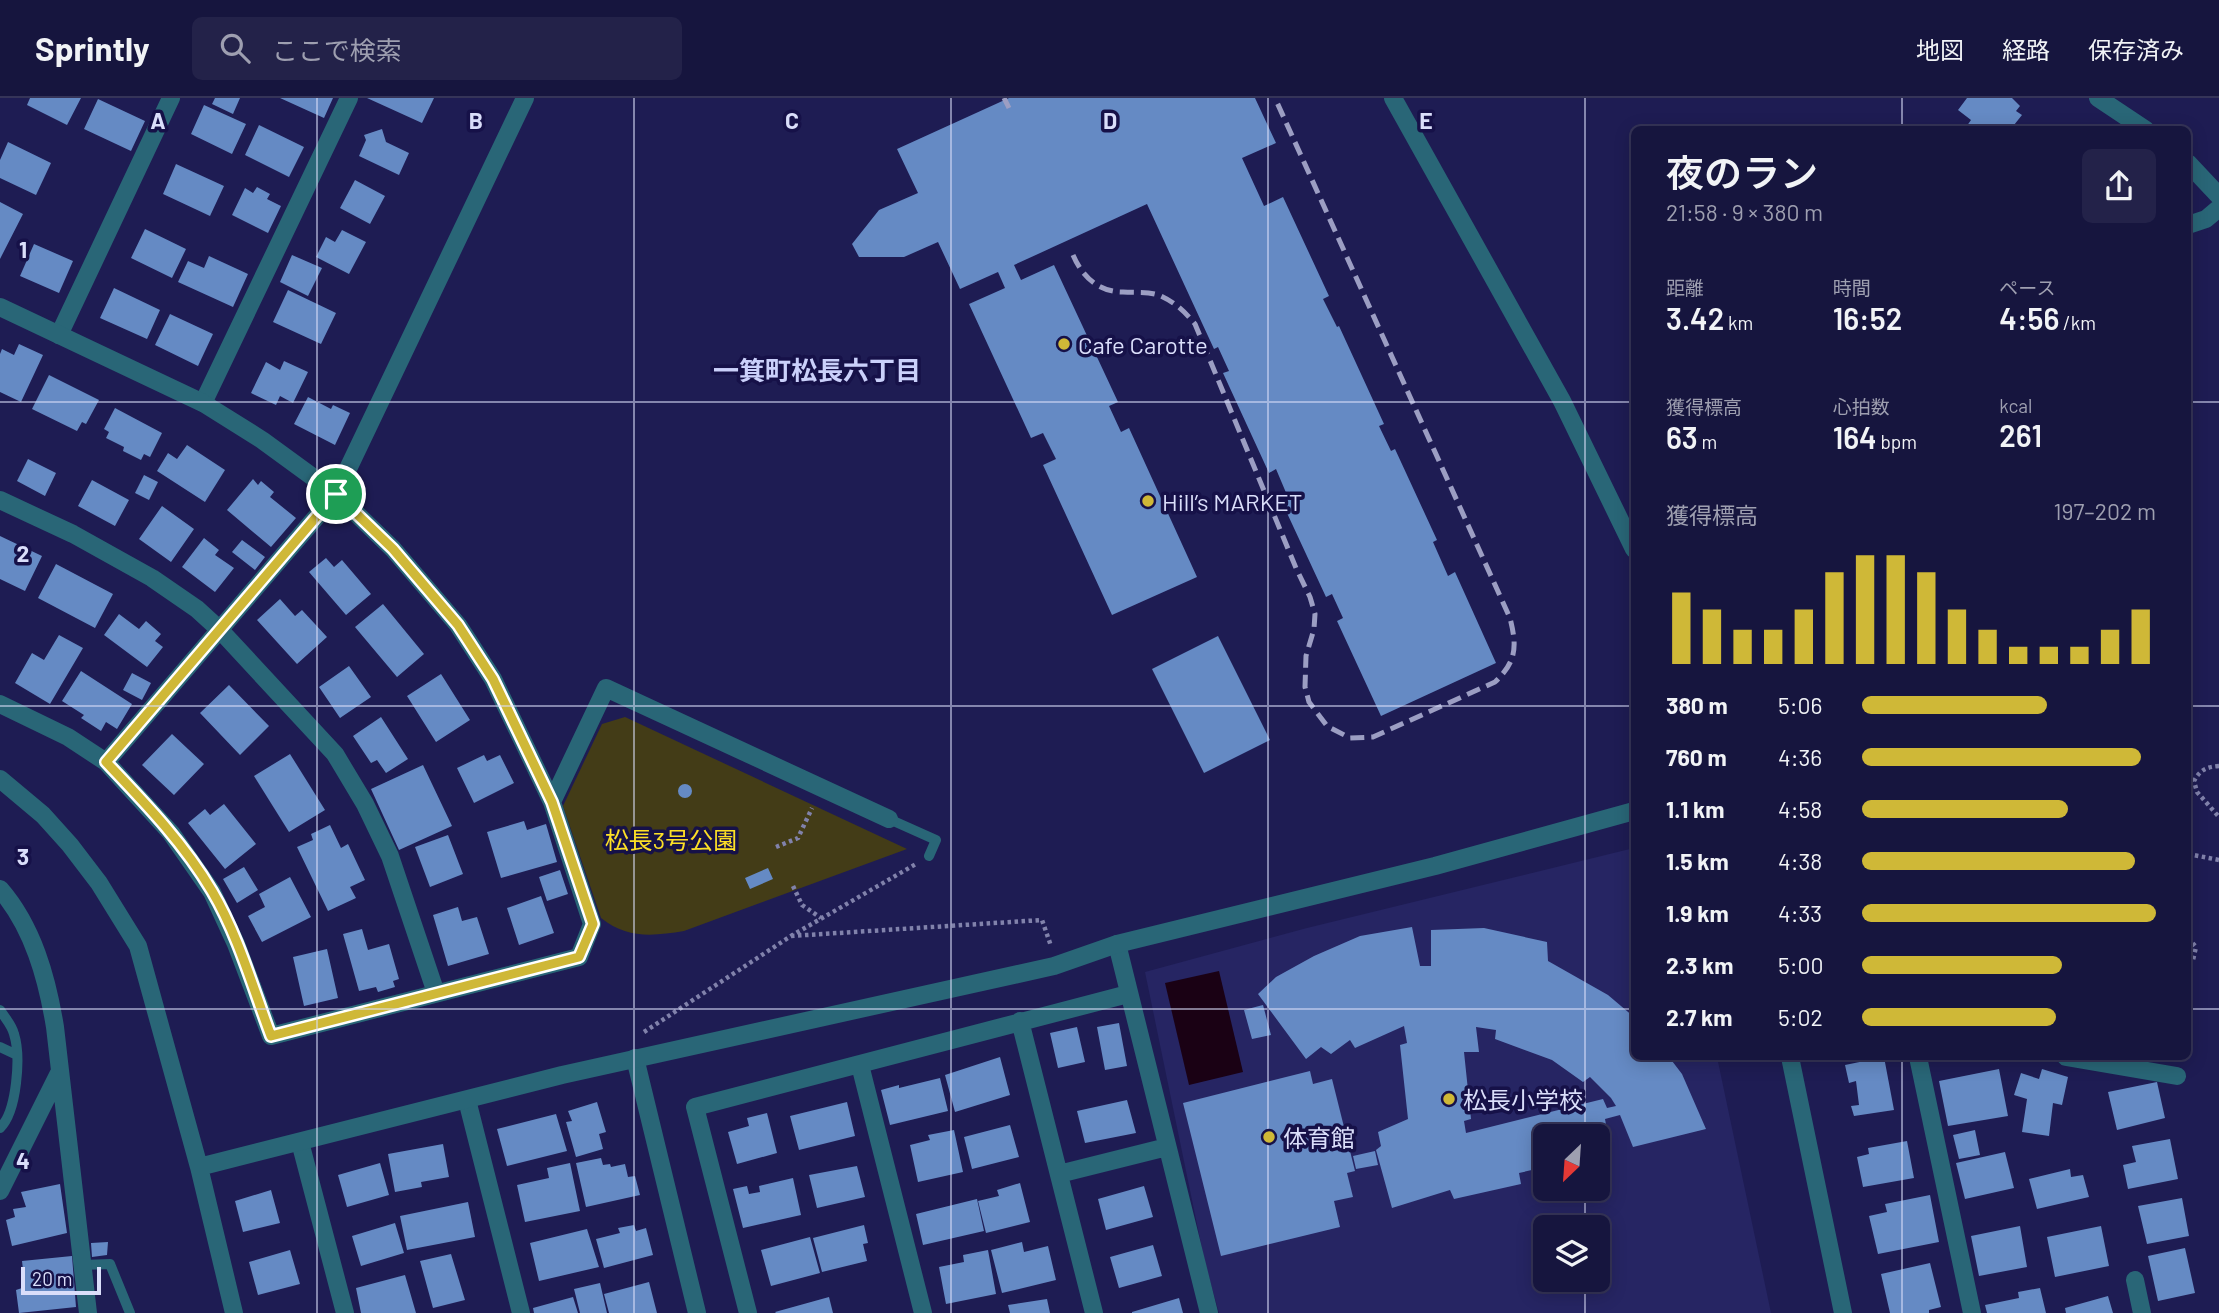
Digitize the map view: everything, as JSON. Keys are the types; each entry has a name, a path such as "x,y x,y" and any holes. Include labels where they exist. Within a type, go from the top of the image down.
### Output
{"street":[{"path":"59,335 171,98"},
{"path":"203,403 349,98"},
{"path":"106,762 336,494 525,98"},
{"path":"1394,98 1562,401 1631,543"},
{"path":"2098,98 2140,126"},
{"path":"2191,166 2219,196"},
{"path":"2191,224 2206,219 2219,208"},
{"path":"0,307 203,403 262,440 336,494 393,549 458,625 493,679 552,802 593,924 579,957 271,1036 236,944 212,892 172,833 106,762 68,737 0,704"},
{"path":"0,500 73,534 152,578 197,609 220,630 335,754 365,804 390,856 436,993"},
{"path":"552,802 606,688 889,819"},
{"path":"0,779 43,815 70,845 99,883 138,946 199,1167 234,1313"},
{"path":"199,1167 635,1058 1054,966 1116,944 1435,866 1631,812"},
{"path":"0,889 19,916 48,983 88,1313"},
{"path":"1116,944 1209,1313"},
{"path":"748,1313 695,1107 1129,994"},
{"path":"1020,1021 1094,1313"},
{"path":"635,1058 697,1313"},
{"path":"1795,1060 1843,1313"},
{"path":"1919,1060 1972,1313"},
{"path":"2084,1060 2177,1076"},
{"path":"860,1065 923,1313"},
{"path":"0,1191 60,1072"},
{"path":"467,1100 521,1313"},
{"path":"300,1142 345,1313"},
{"path":"1059,1174 1167,1147"},
{"path":"2135,1280 2142,1313"}],"lane":[{"path":"889,819 936,840 929,856"},
{"path":"0,1010 13,1029 17,1043 16,1092 12,1108 0,1128"},
{"path":"0,1047 17,1055"},
{"path":"83,1265 110,1264 130,1313"}],"path":[{"path":"2219,766 2207,767 2194,781 2197,792 2219,817"},
{"path":"776,847 798,838 822,788"},
{"path":"2191,855 2219,860"},
{"path":"640,1035 790,936 929,856"},
{"path":"793,886 802,905 822,918"},
{"path":"790,936 1042,920 1051,948"},
{"path":"2191,941 2196,947 2191,960"}],"shaded area":[{"name":"松長小学校","path":"1631,849 1631,1060 1718,1060 1771,1313 1219,1313 1205,1263 1145,972 1307,928"},
{"path":"1219,971 1243,1072 1189,1085 1165,983"}],"green space":[{"name":"松長3号公園","path":"625,717 907,849 684,931 651,935 621,930 601,918 563,806 602,724"}],"building":[{"path":"30,98 81,98 67,125 27,105"},
{"path":"215,98 240,98 233,114 212,104"},
{"path":"280,98 333,98 324,118"},
{"path":"367,98 434,98 422,123"},
{"path":"1009,98 1255,98 1276,143 1242,158 1264,206 1283,197 1329,296 1323,299 1337,327 1339,326 1384,424 1379,426 1391,451 1395,449 1437,540 1433,542 1448,576 1455,572 1496,663 1381,716 1337,621 1343,618 1332,594 1326,597 1280,498 1287,495 1276,469 1269,473 1223,373 1229,371 1218,347 1214,349 1147,204 1014,265 1021,280 1054,265 1118,402 1109,406 1121,432 1129,428 1197,577 1112,615 1043,465 1056,459 1043,433 1031,438 969,304 1005,288 998,272 960,289 938,242 904,257 859,257 852,244 879,210 918,193 897,149"},
{"path":"1967,98 2012,98 2020,106 2016,111 2022,115 2013,126 1967,126 1971,120 1958,110"},
{"path":"98,99 145,121 131,151 84,129"},
{"path":"204,105 246,124 232,154 191,134"},
{"path":"259,125 304,147 289,177 245,155"},
{"path":"382,129 386,142 409,153 399,175 359,156 366,140 364,135"},
{"path":"8,142 51,163 36,195 0,178 0,160"},
{"path":"176,164 224,186 210,216 163,194"},
{"path":"355,180 385,196 370,224 340,208"},
{"path":"257,187 270,194 267,199 281,206 268,233 232,215 245,188 253,193"},
{"path":"0,202 23,214 0,259"},
{"path":"145,229 186,249 172,278 131,258"},
{"path":"342,230 366,242 349,274 316,257 326,237 335,242"},
{"path":"34,244 73,261 59,293 20,276"},
{"path":"292,255 322,268 308,296 280,282"},
{"path":"209,256 248,274 233,307 178,282 188,261 204,268"},
{"path":"114,288 160,310 147,339 100,318"},
{"path":"288,290 336,313 321,344 273,322"},
{"path":"170,314 213,334 198,366 155,345"},
{"path":"19,344 43,355 21,402 0,392 0,354 2,349 14,355"},
{"path":"284,361 308,372 293,403 280,396 276,405 251,393 266,362 280,370"},
{"path":"49,375 99,400 86,424 82,422 77,431 32,409"},
{"path":"308,397 331,409 333,405 350,413 335,445 294,424"},
{"path":"115,408 162,433 150,457 144,454 141,460 106,438 109,432 104,429"},
{"path":"187,445 225,470 205,502 157,471 168,453 177,459"},
{"path":"28,459 56,473 45,496 17,481"},
{"path":"144,475 158,482 149,500 135,493"},
{"path":"253,479 258,485 261,481 274,492 270,497 296,518 271,547 227,510"},
{"path":"92,480 129,500 115,526 78,506"},
{"path":"162,506 194,529 171,562 139,539"},
{"path":"0,536 42,556 25,591 0,579"},
{"path":"204,538 219,550 215,555 234,568 215,592 182,567"},
{"path":"242,540 265,557 255,570 232,552"},
{"path":"326,558 334,567 342,560 371,594 346,615 309,572"},
{"path":"56,564 113,594 95,628 38,598"},
{"path":"280,599 295,616 302,610 327,637 297,664 257,620"},
{"path":"383,604 424,654 397,677 355,627"},
{"path":"119,614 139,629 146,621 161,634 155,641 163,647 147,667 104,635"},
{"path":"59,635 83,648 50,704 15,683 32,653 44,660"},
{"path":"1218,636 1270,740 1204,773 1152,669"},
{"path":"349,666 371,697 340,718 319,687"},
{"path":"81,671 132,704 117,729 106,722 101,731 81,718 84,715 62,701"},
{"path":"132,673 151,683 142,700 123,690"},
{"path":"441,674 470,720 436,742 407,696"},
{"path":"229,685 269,726 240,755 200,713"},
{"path":"381,717 408,759 386,773 377,760 371,763 353,736"},
{"path":"172,734 204,764 174,795 142,765"},
{"path":"290,754 325,810 289,832 254,776"},
{"path":"484,755 487,761 500,755 514,783 474,803 457,768"},
{"path":"423,765 452,826 399,850 371,789"},
{"path":"682,784 688,784 692,791 688,798 682,798 678,794 678,788"},
{"path":"224,804 256,844 225,869 188,823 205,809 210,815"},
{"path":"524,821 527,830 546,824 557,862 501,878 487,832"},
{"path":"330,825 341,848 348,844 365,880 350,887 356,898 328,911 297,847 313,840 311,834"},
{"path":"448,835 463,874 430,887 415,847"},
{"path":"244,867 258,890 237,903 223,879"},
{"path":"768,868 773,879 750,889 745,878"},
{"path":"560,870 568,894 547,901 539,877"},
{"path":"290,877 311,917 262,942 248,916 265,907 259,894"},
{"path":"541,896 554,933 519,945 507,908"},
{"path":"458,907 462,921 477,917 489,954 448,966 433,915"},
{"path":"1412,927 1420,966 1431,966 1431,930 1484,928 1547,942 1548,961 1608,995 1631,1014 1631,1060 1671,1060 1682,1074 1706,1129 1633,1147 1620,1115 1605,1119 1606,1124 1533,1124 1533,1170 1519,1173 1521,1184 1454,1199 1450,1190 1392,1208 1376,1150 1381,1146 1378,1132 1408,1119 1400,1045 1407,1043 1404,1026 1355,1048 1350,1040 1331,1054 1321,1047 1306,1059 1258,994 1276,977 1314,956 1360,936","holes":["1476,1027 1496,1030 1495,1039 1552,1060 1583,1082 1590,1077 1616,1106 1607,1108 1603,1099 1466,1133 1464,1121 1471,1119 1464,1052 1479,1052"]},
{"path":"362,929 368,950 389,944 399,979 393,981 395,987 378,992 376,987 359,991 343,934"},
{"path":"327,949 338,998 304,1006 293,957"},
{"path":"1263,1005 1271,1035 1252,1039 1244,1010"},
{"path":"1119,1023 1127,1066 1105,1070 1097,1027"},
{"path":"1077,1027 1085,1062 1058,1068 1050,1033"},
{"path":"1000,1057 1010,1095 955,1112 945,1075"},
{"path":"1885,1060 1894,1110 1854,1116 1851,1106 1859,1105 1856,1081 1849,1083 1845,1065"},
{"path":"1999,1069 2008,1116 1948,1126 1939,1081"},
{"path":"2042,1069 2068,1077 2062,1105 2053,1103 2049,1136 2022,1132 2027,1099 2014,1095 2021,1073 2039,1079"},
{"name":"体育館","path":"1310,1071 1313,1084 1332,1079 1355,1171 1347,1173 1353,1197 1334,1201 1340,1227 1221,1256 1183,1103"},
{"path":"940,1078 948,1111 890,1125 881,1090"},
{"path":"2157,1082 2165,1118 2117,1130 2108,1092"},
{"path":"1127,1100 1136,1133 1085,1143 1077,1111"},
{"path":"597,1102 606,1132 599,1134 603,1149 576,1157 566,1122 572,1121 568,1111"},
{"path":"847,1102 855,1136 799,1150 790,1116"},
{"path":"767,1113 777,1153 737,1164 728,1132 749,1126 747,1118"},
{"path":"556,1114 567,1151 507,1166 497,1129"},
{"path":"1010,1125 1019,1157 972,1169 964,1137"},
{"path":"954,1130 963,1172 918,1182 910,1145 930,1140 928,1135"},
{"path":"1975,1130 1980,1155 1959,1159 1953,1135"},
{"path":"2170,1139 2178,1179 2128,1189 2123,1165 2136,1162 2132,1146"},
{"path":"1907,1141 1914,1178 1863,1187 1857,1157 1869,1154 1868,1148"},
{"path":"443,1144 449,1177 421,1182 422,1187 395,1192 388,1154"},
{"path":"1375,1151 1378,1165 1356,1169 1353,1156"},
{"path":"2005,1152 2014,1188 1965,1199 1956,1163"},
{"path":"601,1158 603,1165 610,1164 611,1167 625,1164 628,1177 635,1176 640,1195 586,1207 576,1163"},
{"path":"380,1163 389,1195 347,1207 338,1175"},
{"path":"570,1163 580,1211 525,1222 517,1185 549,1178 547,1168"},
{"path":"857,1166 865,1197 817,1208 809,1175"},
{"path":"2070,1169 2071,1177 2083,1175 2089,1197 2037,1209 2029,1179"},
{"path":"793,1178 801,1215 743,1228 733,1189 747,1186 749,1194 760,1192 759,1186"},
{"path":"1020,1183 1030,1222 986,1233 978,1201 999,1196 997,1190"},
{"path":"60,1184 67,1233 12,1246 6,1220 15,1217 13,1209 26,1207 21,1192"},
{"path":"1144,1186 1153,1217 1106,1230 1098,1199"},
{"path":"271,1190 280,1223 243,1232 235,1201"},
{"path":"1930,1195 1939,1242 1878,1254 1869,1216 1887,1212 1885,1204"},
{"path":"2182,1198 2189,1236 2147,1244 2138,1206"},
{"path":"977,1199 984,1231 923,1245 916,1214"},
{"path":"468,1202 475,1237 407,1250 400,1216"},
{"path":"395,1223 404,1253 361,1266 352,1236"},
{"path":"634,1225 636,1231 646,1228 653,1255 604,1268 596,1239 620,1233 618,1228"},
{"path":"864,1225 868,1243 863,1244 867,1261 822,1272 813,1238"},
{"path":"2020,1226 2027,1267 1979,1276 1971,1236"},
{"path":"2101,1226 2109,1266 2055,1277 2047,1237"},
{"path":"587,1229 599,1267 539,1281 530,1243"},
{"path":"810,1237 820,1273 771,1286 761,1250"},
{"path":"108,1242 107,1255 92,1257 91,1243"},
{"path":"1022,1242 1024,1252 1048,1246 1056,1280 1002,1293 991,1250"},
{"path":"1153,1245 1162,1276 1119,1288 1110,1257"},
{"path":"2185,1248 2195,1293 2158,1301 2148,1256"},
{"path":"290,1250 300,1284 258,1295 249,1262"},
{"path":"988,1250 996,1294 946,1304 939,1267 964,1262 963,1255"},
{"path":"451,1254 465,1300 433,1308 420,1261"},
{"path":"72,1256 76,1307 19,1313 16,1290 25,1287 22,1261"},
{"path":"1930,1263 1941,1307 1929,1310 1929,1313 1890,1313 1881,1274"},
{"path":"405,1275 416,1313 361,1313 356,1288"},
{"path":"649,1282 657,1313 609,1313 604,1294"},
{"path":"600,1283 607,1313 580,1313 574,1289"},
{"path":"2040,1288 2046,1313 1987,1313 1985,1305 2019,1298 2018,1292"},
{"path":"2108,1296 2113,1313 2066,1313 2065,1308"},
{"path":"573,1297 578,1313 534,1313 533,1308"},
{"path":"829,1297 833,1313 775,1312"},
{"path":"1179,1298 1183,1313 1132,1313 1132,1312"},
{"path":"1047,1299 1050,1313 1010,1313 1008,1305"}],"railway":[{"path":"1004,98 1009,108"},
{"path":"1073,255 1086,276 1099,286 1114,291 1161,296 1180,308 1195,324 1310,597 1315,614 1314,629 1306,656 1305,687 1309,702 1327,726 1350,738 1373,737 1495,682 1508,667 1513,653 1514,637 1510,618 1275,98"}],"place":[{"name":"Cafe Carotte","path":"1064,344"},
{"name":"Hill’s MARKET","path":"1148,501"},
{"name":"松長小学校","path":"1449,1099"},
{"name":"体育館","path":"1269,1137"}],"district":[{"name":"一箕町松長六丁目","path":"817,369"}],"route":[{"path":"336,494 393,549 458,625 493,679 552,802 593,924 579,957 271,1036 236,944 212,892 172,833 106,762 336,494"}]}
